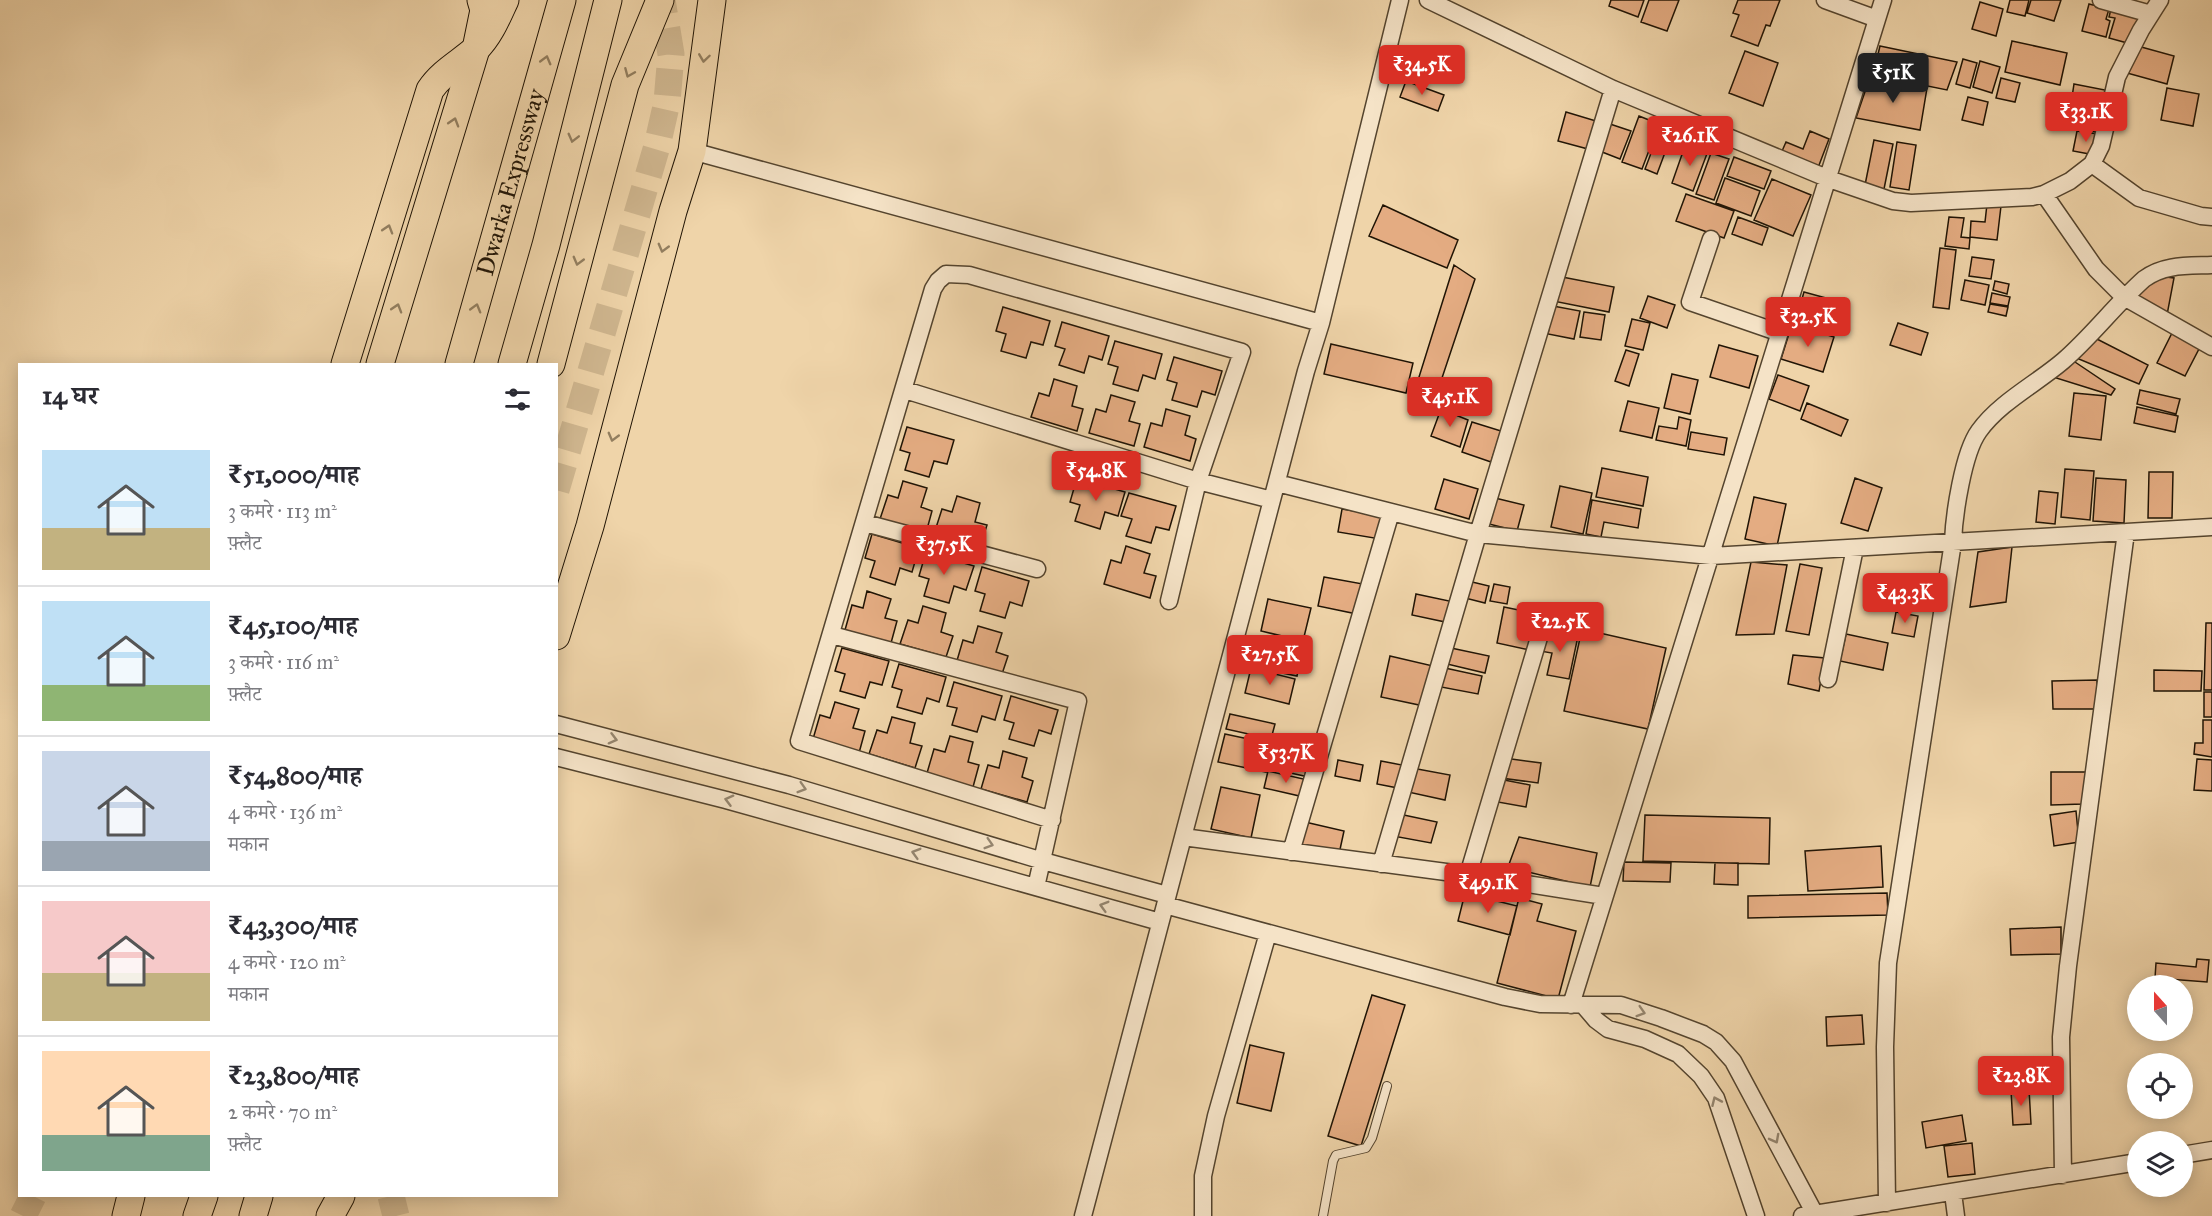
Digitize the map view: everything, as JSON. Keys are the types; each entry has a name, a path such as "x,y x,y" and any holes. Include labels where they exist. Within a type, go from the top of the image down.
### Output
{"highway":[{"path":"380,363 476,49 484,10 481,0"},
{"path":"345,363 430,90 440,76 476,49 489,33 505,0"},
{"name":"Dwarka Expressway","path":"459,363 562,0"},
{"name":"Dwarka Expressway","path":"512,363 546,245 608,0"},
{"path":"551,363 625,85 660,0"},
{"path":"558,630 590,526 673,211 692,151 712,0"},
{"path":"126,1216 131,1197"},
{"path":"197,1216 204,1197"},
{"path":"253,1216 259,1197"},
{"path":"330,1216 340,1197"}],"street":[{"path":"1083,1216 1306,371 1321,324 1400,0"},
{"path":"1428,0 1613,89 1829,179 1893,201 1911,203 2032,197 2044,194 2070,181 2092,164 2101,146 2117,77 2160,0"},
{"path":"1825,0 1877,19"},
{"path":"1577,1006 1604,896 1883,0"},
{"path":"2102,0 2151,15"},
{"path":"1381,864 1613,89"},
{"path":"692,151 1321,324"},
{"path":"2092,164 2139,198 2191,214 2212,216"},
{"path":"2044,194 2096,269 2124,297 2212,347"},
{"path":"1711,239 1690,302 1780,333"},
{"path":"1887,1203 1885,1047 1887,963 1953,542 1954,515 1971,445 1979,431 1995,415 2062,362 2124,297 2152,273 2168,267 2212,265"},
{"path":"1052,820 799,741 933,290 946,274 969,275 1242,352 1198,481 1169,601"},
{"path":"905,390 1198,481 1272,500"},
{"path":"1278,483 1478,534 1711,556 2212,527"},
{"path":"1292,852 1391,512"},
{"path":"865,523 1036,568"},
{"path":"2063,1175 2061,1037 2064,1001 2126,532"},
{"path":"1828,679 1855,548"},
{"path":"1468,874 1546,614"},
{"path":"831,634 1078,701 1036,887"},
{"path":"558,725 789,785 1043,861 1268,933 1505,997 1540,1004 1621,1005 1703,1034 1716,1042 1746,1082 1808,1215 2127,1164"},
{"path":"558,758 726,800 1160,922"},
{"path":"1183,837 1468,874 1604,896"},
{"path":"1203,1216 1203,1176 1216,1116 1268,933"},
{"path":"1577,1006 1608,1029 1645,1039 1678,1054 1701,1076 1716,1098 1756,1216"},
{"path":"2193,1153 2212,1150"},
{"path":"1953,1193 1956,1216"}],"lane":[{"path":"1323,1216 1333,1161 1336,1155 1366,1148 1372,1138 1388,1086"}],"building":[{"path":"1611,0 1644,0 1638,17 1609,6"},
{"path":"1649,0 1679,0 1667,31 1641,22"},
{"path":"1738,0 1780,0 1770,26 1766,25 1758,46 1731,36 1739,15 1733,13"},
{"path":"2010,0 2029,0 2025,16 2007,12"},
{"path":"2031,0 2061,0 2054,21 2027,13"},
{"path":"1980,2 2003,9 1996,36 1972,29"},
{"path":"2089,4 2109,9 2106,19 2110,21 2106,37 2082,31"},
{"path":"2111,9 2139,17 2131,44 2109,38 2115,18 2109,17"},
{"path":"2012,41 2067,53 2060,85 2005,72"},
{"path":"2134,45 2174,56 2167,84 2127,73"},
{"path":"1880,46 1957,62 1947,90 1873,75"},
{"path":"1745,51 1778,63 1763,106 1729,93"},
{"path":"1963,59 1977,63 1970,88 1956,84"},
{"path":"1980,61 2000,67 1992,93 1973,87"},
{"path":"1870,77 1927,88 1920,130 1856,118"},
{"path":"2001,78 2020,83 2015,102 1996,98"},
{"path":"1406,81 1444,95 1438,111 1400,97"},
{"path":"2074,84 2105,90 2101,109 2071,104"},
{"path":"2167,88 2199,94 2193,126 2161,120"},
{"path":"1968,97 1988,102 1983,125 1962,120"},
{"path":"1566,112 1596,121 1588,149 1558,141"},
{"path":"2078,112 2102,115 2099,132 2075,129"},
{"path":"1639,116 1659,124 1642,169 1622,162"},
{"path":"1607,123 1631,131 1620,159 1597,150"},
{"path":"1661,127 1673,131 1657,174 1645,169"},
{"path":"1810,131 1829,139 1816,173 1779,158 1786,142 1803,149"},
{"path":"2077,131 2098,134 2095,155 2073,151"},
{"path":"1874,140 1893,144 1884,189 1865,185"},
{"path":"1897,142 1916,145 1909,190 1890,187"},
{"path":"1686,143 1708,151 1693,191 1672,183"},
{"path":"1711,153 1729,159 1714,200 1696,194"},
{"path":"1734,157 1771,171 1764,189 1727,176"},
{"path":"1725,178 1760,191 1751,216 1716,203"},
{"path":"1772,179 1811,195 1793,236 1754,220"},
{"path":"1686,194 1734,211 1724,238 1676,221"},
{"path":"1987,204 2001,206 1997,240 1970,237 1971,221 1985,222"},
{"path":"1383,205 1458,240 1447,268 1369,236"},
{"path":"1738,217 1768,228 1762,245 1732,234"},
{"path":"1949,217 1964,218 1961,237 1970,238 1969,249 1945,246"},
{"path":"1940,248 1956,250 1949,309 1933,307"},
{"path":"1972,257 1994,260 1991,279 1969,276"},
{"path":"1454,265 1475,279 1434,402 1414,393"},
{"path":"2151,275 2174,278 2167,315 2137,300"},
{"path":"1557,276 1614,287 1609,312 1553,301"},
{"path":"1965,280 1989,285 1985,305 1961,300"},
{"path":"1995,281 2009,284 2007,294 1993,290"},
{"path":"1804,292 1848,304 1842,327 1797,316"},
{"path":"1992,293 2010,297 2008,306 1990,303"},
{"path":"1648,296 1675,305 1667,328 1640,318"},
{"path":"1990,304 2008,307 2006,316 1988,312"},
{"path":"1553,306 1580,311 1574,339 1548,334"},
{"path":"1003,307 1050,321 1043,345 1031,342 1026,358 1001,351 1006,334 996,331"},
{"path":"1584,312 1605,315 1601,340 1580,337"},
{"path":"1632,319 1650,323 1643,350 1625,346"},
{"path":"1062,322 1109,336 1102,360 1089,356 1084,373 1059,365 1065,349 1055,346"},
{"path":"1898,323 1928,333 1921,355 1890,345"},
{"path":"1792,324 1834,337 1823,372 1781,359"},
{"path":"2173,331 2201,345 2185,376 2157,363"},
{"path":"2093,337 2148,365 2139,384 2074,357"},
{"path":"1115,341 1162,354 1155,379 1143,375 1138,391 1113,384 1118,367 1108,364"},
{"path":"1331,344 1413,363 1406,393 1324,374"},
{"path":"1719,345 1758,356 1749,388 1710,377"},
{"path":"1626,350 1639,354 1629,386 1615,381"},
{"path":"1174,357 1222,371 1215,395 1202,391 1197,407 1172,400 1177,383 1167,380"},
{"path":"2072,360 2115,389 2111,395 2053,377"},
{"path":"1672,374 1698,380 1690,414 1664,408"},
{"path":"1778,375 1809,386 1800,411 1769,399"},
{"path":"1054,379 1077,386 1072,406 1083,409 1077,431 1031,417 1039,393 1049,396"},
{"path":"2140,390 2180,399 2176,414 2137,404"},
{"path":"2074,393 2106,396 2101,440 2069,436"},
{"path":"1111,395 1135,402 1129,421 1140,424 1134,446 1089,433 1096,409 1106,412"},
{"path":"1628,401 1659,408 1652,438 1620,431"},
{"path":"1807,403 1848,420 1841,436 1801,419"},
{"path":"2137,407 2178,416 2175,432 2134,423"},
{"path":"1166,409 1190,416 1185,435 1196,439 1190,461 1144,447 1151,423 1162,426"},
{"path":"1441,409 1468,420 1460,447 1431,436"},
{"path":"1679,417 1691,420 1686,446 1656,440 1659,426 1677,429"},
{"path":"1472,422 1501,431 1491,462 1462,452"},
{"path":"907,427 954,440 947,464 934,461 929,477 905,470 910,453 900,450"},
{"path":"1691,432 1727,438 1724,455 1688,449"},
{"path":"1602,468 1648,477 1643,506 1596,497"},
{"path":"2065,469 2094,471 2090,520 2061,517"},
{"path":"2149,472 2173,472 2172,518 2148,518"},
{"path":"1077,478 1125,492 1118,516 1105,512 1100,529 1075,521 1080,505 1070,502"},
{"path":"1855,478 1882,488 1868,531 1841,523"},
{"path":"2096,478 2126,480 2124,523 2093,521"},
{"path":"1444,479 1478,489 1469,519 1435,509"},
{"path":"903,481 927,488 921,507 932,511 926,533 880,519 888,495 898,498"},
{"path":"1560,486 1592,493 1583,534 1551,527"},
{"path":"2039,491 2058,493 2055,524 2036,522"},
{"path":"1129,493 1176,506 1169,530 1156,527 1151,543 1126,536 1132,519 1121,516"},
{"path":"957,496 980,503 975,522 987,525 980,547 934,534 942,509 952,512"},
{"path":"1754,497 1786,504 1777,546 1745,539"},
{"path":"1495,498 1524,505 1517,531 1489,524"},
{"path":"1592,500 1641,509 1638,528 1604,522 1601,537 1586,534"},
{"path":"1342,509 1385,516 1380,539 1338,532"},
{"path":"872,534 919,548 912,572 900,568 895,585 870,577 875,561 865,558"},
{"path":"1126,546 1150,554 1144,573 1156,576 1150,598 1104,584 1111,560 1121,563"},
{"path":"2012,547 2006,602 1970,607 1978,552"},
{"path":"926,552 974,566 966,590 954,586 949,603 924,596 929,579 919,576"},
{"path":"1751,562 1787,565 1774,634 1736,635"},
{"path":"1800,564 1822,568 1809,635 1786,631"},
{"path":"982,567 1029,581 1022,606 1010,602 1005,618 980,611 985,594 975,591"},
{"path":"1324,577 1363,584 1357,614 1318,606"},
{"path":"1468,581 1489,586 1485,603 1465,598"},
{"path":"1494,584 1510,587 1507,604 1490,601"},
{"path":"867,591 891,599 885,618 897,621 891,643 845,630 852,605 863,608"},
{"path":"1416,594 1454,602 1450,623 1412,615"},
{"path":"1268,599 1311,608 1303,641 1261,631"},
{"path":"923,606 946,613 941,632 953,636 946,657 900,644 908,620 918,623"},
{"path":"1504,607 1538,614 1530,650 1497,643"},
{"path":"1896,612 1918,616 1914,637 1892,633"},
{"path":"2206,623 2212,623 2212,690 2204,690"},
{"path":"978,626 1002,633 996,652 1008,656 1001,677 956,664 963,640 973,643"},
{"path":"1582,629 1666,648 1648,729 1564,711"},
{"path":"1545,631 1578,636 1569,679 1547,675 1552,653 1540,651"},
{"path":"1846,634 1888,643 1883,670 1840,661"},
{"path":"1275,640 1303,646 1297,676 1268,670"},
{"path":"842,648 889,661 882,685 870,682 865,698 840,691 845,674 835,671"},
{"path":"1451,648 1489,656 1485,673 1447,664"},
{"path":"1793,655 1825,658 1819,691 1788,684"},
{"path":"1390,656 1433,666 1424,706 1381,697"},
{"path":"899,664 946,677 939,702 927,698 922,714 897,707 902,690 892,687"},
{"path":"1251,668 1295,679 1289,704 1245,693"},
{"path":"1445,668 1482,676 1478,694 1441,687"},
{"path":"2154,670 2202,671 2201,691 2154,691"},
{"path":"2097,680 2097,709 2053,709 2052,681"},
{"path":"954,682 1002,696 995,720 982,716 977,732 952,725 957,708 947,706"},
{"path":"2204,692 2212,692 2212,717 2204,717"},
{"path":"1011,696 1058,710 1051,734 1039,730 1034,746 1009,739 1014,723 1004,720"},
{"path":"835,702 859,709 853,728 865,731 859,753 813,739 820,715 830,718"},
{"path":"1230,714 1275,724 1271,739 1226,729"},
{"path":"892,717 915,723 910,743 922,746 915,768 869,754 877,730 887,733"},
{"path":"2203,720 2212,720 2212,757 2194,754 2195,743 2203,743"},
{"path":"1225,734 1272,744 1266,772 1218,762"},
{"path":"950,736 973,742 968,762 979,765 973,787 927,773 934,749 945,752"},
{"path":"1278,743 1315,751 1309,777 1272,769"},
{"path":"1003,751 1027,758 1022,777 1033,781 1027,802 981,789 988,765 999,768"},
{"path":"1504,758 1541,763 1538,783 1501,778"},
{"path":"2197,759 2212,760 2212,791 2194,790"},
{"path":"1338,760 1363,765 1360,781 1335,776"},
{"path":"1381,761 1402,765 1398,788 1377,784"},
{"path":"1412,768 1450,775 1445,800 1408,792"},
{"path":"1268,771 1308,780 1304,797 1264,788"},
{"path":"2051,772 2086,772 2083,804 2051,805"},
{"path":"1499,779 1530,785 1526,807 1492,801"},
{"path":"1221,787 1260,795 1251,838 1211,829"},
{"path":"2076,811 2079,842 2054,846 2050,815"},
{"path":"1399,814 1437,822 1431,843 1393,836"},
{"path":"1645,815 1770,818 1769,864 1643,861"},
{"path":"1305,822 1344,831 1339,854 1300,846"},
{"path":"1519,837 1597,853 1590,887 1508,867"},
{"path":"1881,846 1883,887 1808,891 1805,851"},
{"path":"1624,862 1671,863 1670,882 1623,881"},
{"path":"1715,863 1738,863 1738,885 1714,884"},
{"path":"1465,893 1517,906 1510,935 1458,921"},
{"path":"1887,893 1888,915 1748,918 1748,896"},
{"path":"1519,898 1542,904 1537,921 1576,931 1558,999 1497,983"},
{"path":"2061,927 2061,954 2011,955 2010,929"},
{"path":"2197,959 2209,960 2207,982 2193,981 2193,975 2155,975 2156,963 2196,967"},
{"path":"1372,995 1405,1005 1361,1146 1328,1136"},
{"path":"1862,1015 1864,1044 1827,1046 1826,1017"},
{"path":"1250,1045 1284,1053 1271,1111 1237,1103"},
{"path":"2029,1089 2031,1124 2013,1125 2011,1090"},
{"path":"1962,1115 1966,1141 1926,1148 1922,1122"},
{"path":"1972,1143 1975,1174 1948,1177 1944,1146"}],"tunnel":[{"path":"558,483 657,146 667,102 671,54 662,0"},
{"path":"23,1216 32,1197"},
{"path":"391,1197 396,1216"}]}
